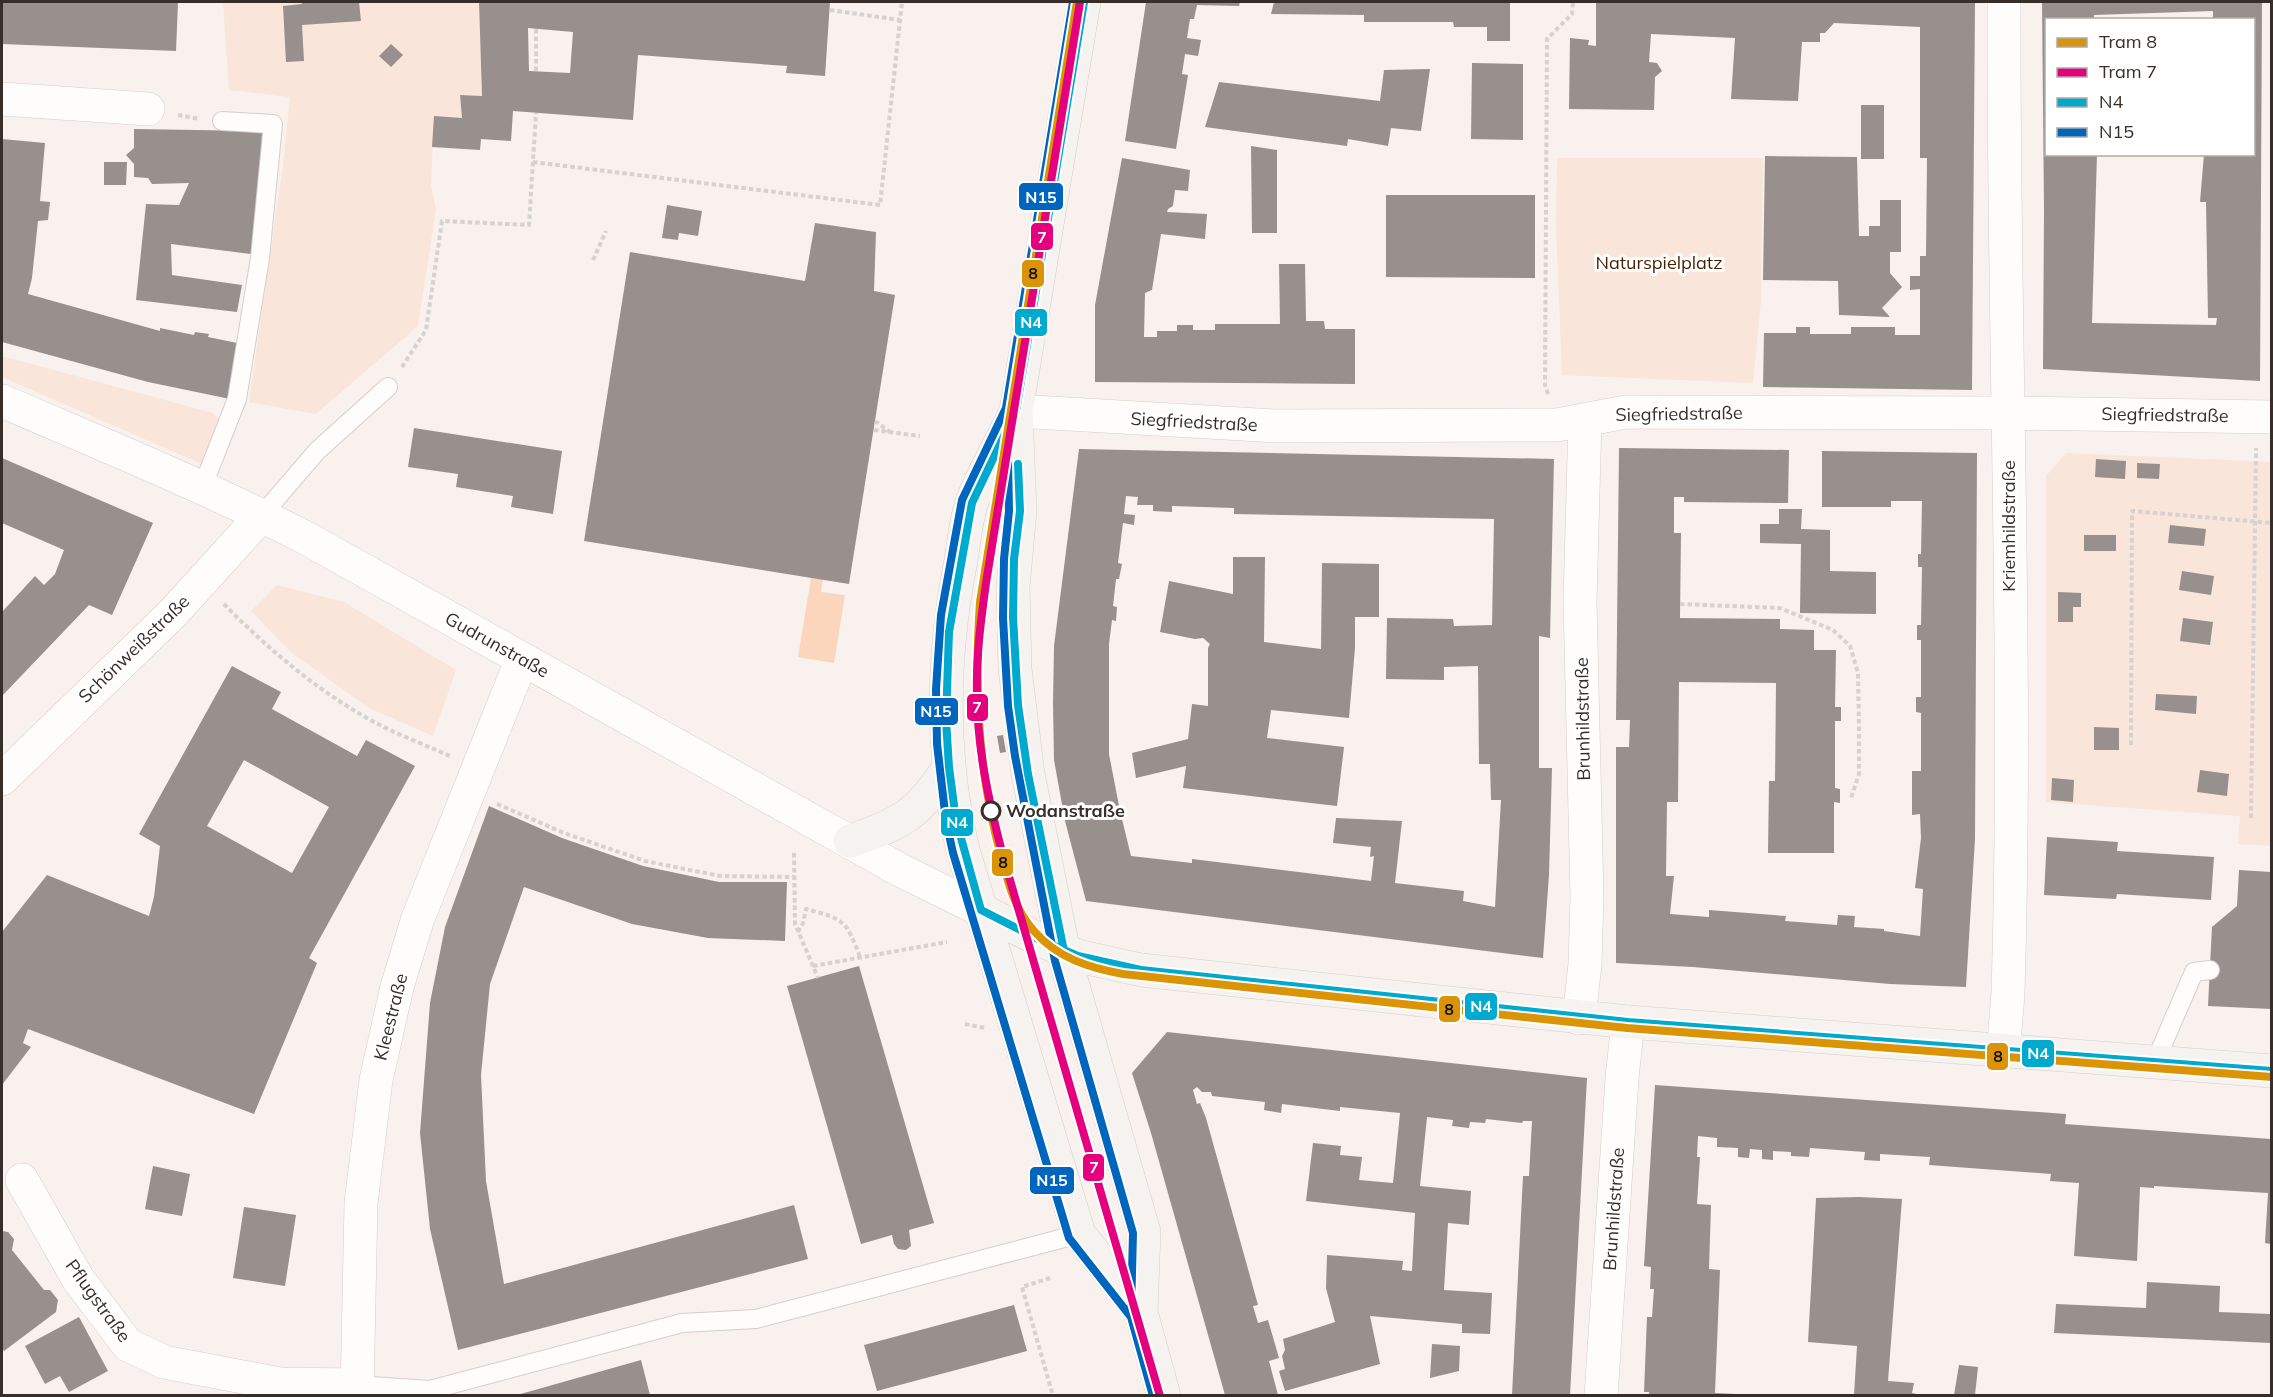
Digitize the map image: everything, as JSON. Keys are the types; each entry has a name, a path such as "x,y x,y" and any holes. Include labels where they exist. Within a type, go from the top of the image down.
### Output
{"main road":[{"path":"1084,2 1016,411 1020,511 1014,559 1013,617 1018,705 1028,774 1064,951 1144,1232 1141,1312 1164,1395"},
{"path":"1016,411 972,503 958,575 948,646 946,720 956,820 1079,1234 1141,1312"},
{"path":"850,841 885,829 907,817 930,795 949,767"},
{"path":"981,910 1064,951 1092,960 1140,970 1579,1018 2271,1071"}],"street":[{"name":"Kriemhildstraße","path":"2004,2 2003,186 2008,413 2011,774 2004,1050"},
{"path":"2,99 148,109"},
{"name":"Gudrunstraße","path":"2,402 262,515 344,558 900,870 981,910"},
{"name":"Siegfriedstraße","path":"1016,411 1275,426 1571,422 1626,412 2008,413 2264,417"},
{"name":"Brunhildstraße","path":"1571,422 1580,601 1587,897 1585,964 1579,1018"},
{"name":"Schönweißstraße","path":"4,771 173,614 262,515"},
{"name":"Kleestraße","path":"357,1390 361,1203 376,1080 397,987 418,918 522,659"},
{"name":"Brunhildstraße","path":"1601,1395 1622,1078 1628,1022"},
{"name":"Pflugstraße","path":"22,1180 78,1279 128,1345 164,1362 280,1384 357,1390"}],"lane":[{"path":"202,488 237,399 260,258 273,124 222,121"},
{"path":"262,515 313,455 388,387"},
{"path":"2155,1062 2194,972 2210,970"},
{"path":"357,1390 430,1390 682,1323 756,1319 1079,1234"}],"path":[{"path":"533,162 880,205 902,2"},
{"path":"1571,422 1545,385 1547,39 1572,14 1573,2"},
{"path":"830,10 900,20"},
{"path":"536,29 536,71"},
{"path":"388,387 426,330 442,221 529,225 536,113"},
{"path":"593,260 606,231"},
{"path":"2251,818 2255,522 2264,417"},
{"path":"875,421 890,432"},
{"path":"874,430 920,436"},
{"path":"2131,745 2132,511 2271,523"},
{"path":"1680,604 1780,608 1833,630 1850,646 1858,673 1859,727 1859,774 1851,798"},
{"path":"249,630 303,676 367,718 564,833 645,861 720,876 794,877"},
{"path":"794,853 795,924 818,978"},
{"path":"798,932 806,909 835,916 850,931 860,957"},
{"path":"813,966 947,942"},
{"path":"1050,1278 1022,1287 1053,1395"}],"green space":[{"path":"223,2 479,2 482,96 460,95 462,118 434,117 431,186 436,209 418,326 316,414 249,402 283,165 290,97 229,90"},
{"name":"Naturspielplatz","path":"1557,158 1763,158 1761,300 1753,383 1562,375 1556,225"},
{"path":"2,356 213,413 220,421 202,464 2,377"},
{"path":"2066,453 2271,462 2271,846 2238,844 2240,816 2046,802 2046,476"},
{"path":"277,585 344,602 456,670 433,736 369,708 292,653 251,611"}],"shaded area":[{"path":"811,578 823,579 821,592 845,595 834,663 798,657"}],"building":[{"path":"2,2 178,2 176,51 2,44"},
{"path":"302,2 359,2 361,21 302,25 304,61 286,62 283,6 302,4"},
{"path":"479,2 830,2 825,76 786,73 787,66 638,55 633,120 513,111 511,141 481,139 480,150 432,147 434,116 462,118 460,95 482,96","holes":["528,28 573,32 570,73 529,71"]},
{"path":"1146,2 1240,2 1239,6 1197,5 1194,19 1190,19 1187,38 1201,40 1198,56 1185,54 1182,74 1188,75 1176,149 1125,141"},
{"path":"1274,2 1510,2 1510,41 1487,41 1487,27 1454,27 1453,22 1364,22 1364,15 1271,14"},
{"path":"1596,2 1975,2 1972,390 1763,387 1764,333 1796,333 1796,327 1810,327 1810,334 1851,334 1851,327 1895,327 1895,335 1920,335 1920,289 1910,290 1910,276 1920,276 1920,256 1926,256 1927,158 1920,158 1920,27 1834,23 1825,33 1820,33 1820,42 1802,42 1798,101 1731,99 1735,38 1651,34 1649,62 1657,63 1662,71 1655,77 1654,110 1569,109 1570,38 1589,40 1588,45 1596,46"},
{"path":"2042,2 2262,2 2260,381 2043,369","holes":["2213,11 2213,18 2255,18 2255,156 2204,156 2200,202 2206,202 2208,318 2217,318 2216,325 2092,323 2097,156 2045,156 2045,18 2094,18 2094,15"]},
{"path":"391,44 403,55 391,67 379,56"},
{"path":"1472,63 1523,64 1523,140 1471,139"},
{"path":"1430,69 1421,131 1391,128 1388,146 1348,139 1347,146 1205,127 1219,82 1380,101 1384,70"},
{"path":"1861,105 1884,105 1884,159 1861,159"},
{"path":"134,129 262,131 261,183 257,227 251,254 171,244 172,275 242,285 237,312 136,300 146,204 179,205 189,183 152,184 148,178 134,177 134,164 126,155 134,148"},
{"path":"2,139 45,143 40,201 50,202 48,220 38,221 28,294 160,331 160,328 194,335 195,332 209,334 208,337 242,344 230,399 148,382 2,342"},
{"path":"1251,146 1277,150 1277,233 1252,233"},
{"path":"1765,156 1857,157 1859,236 1869,236 1869,226 1880,226 1880,200 1901,200 1901,252 1890,252 1890,273 1902,287 1882,308 1890,317 1839,315 1838,281 1763,280"},
{"path":"1122,158 1190,170 1188,191 1175,190 1173,206 1167,212 1207,214 1205,239 1161,234 1152,290 1145,293 1144,337 1157,337 1157,331 1177,331 1177,325 1193,325 1193,330 1215,330 1215,324 1280,324 1279,264 1305,264 1306,321 1324,321 1325,329 1355,329 1355,384 1095,382 1095,305"},
{"path":"104,162 127,162 126,185 104,185"},
{"path":"1386,195 1535,195 1535,278 1386,277"},
{"path":"667,205 702,211 698,236 679,233 678,240 662,238"},
{"path":"815,223 876,232 874,291 895,295 849,584 584,541 630,252 805,281"},
{"path":"414,428 562,451 553,514 511,507 513,496 456,487 458,474 408,467"},
{"path":"1619,448 1789,450 1788,503 1684,502 1684,497 1674,497 1674,533 1681,533 1680,618 1780,619 1780,629 1814,630 1814,650 1836,650 1835,707 1841,707 1841,721 1835,721 1835,788 1840,789 1840,803 1834,802 1834,853 1768,853 1769,781 1775,781 1776,683 1679,682 1678,802 1667,802 1666,876 1674,876 1670,914 1709,917 1709,910 1786,916 1785,921 1837,925 1838,915 1855,916 1854,927 1884,929 1884,931 1920,936 1923,889 1915,888 1921,838 1920,814 1912,815 1912,771 1921,771 1921,713 1916,712 1916,697 1921,697 1921,640 1917,640 1917,625 1921,625 1922,567 1918,567 1918,554 1921,554 1922,501 1891,501 1891,507 1822,507 1822,451 1977,453 1975,839 1966,987 1890,984 1693,967 1616,963 1616,747 1629,747 1630,720 1616,720"},
{"path":"1079,449 1554,459 1550,638 1539,636 1539,768 1552,768 1549,875 1543,958 1086,901 1065,821 1054,760 1054,646","holes":["1126,496 1138,497 1137,505 1153,505 1153,511 1172,512 1172,506 1234,508 1234,514 1494,519 1492,625 1454,626 1453,619 1387,618 1386,679 1444,680 1444,667 1478,666 1479,764 1490,764 1491,800 1501,800 1495,907 1463,901 1464,891 1395,883 1402,821 1336,818 1333,843 1371,847 1370,857 1374,856 1371,881 1192,859 1192,863 1131,856 1109,754 1109,644 1112,620 1116,621 1117,607 1113,606 1116,579 1119,579 1122,564 1118,563 1123,523 1134,525 1135,515 1124,514"]},
{"path":"2,458 153,523 112,615 89,605 2,696 2,612 35,576 44,585 55,574 64,550 2,523"},
{"path":"2096,459 2126,461 2125,479 2095,477"},
{"path":"2137,463 2160,464 2159,479 2137,478"},
{"path":"1779,509 1802,509 1801,529 1830,530 1830,571 1876,572 1876,614 1800,613 1801,544 1760,543 1760,524 1779,524"},
{"path":"2170,525 2206,529 2204,546 2168,543"},
{"path":"2084,535 2116,535 2116,551 2084,551"},
{"path":"1233,557 1265,557 1264,642 1321,649 1322,563 1379,564 1379,617 1355,617 1355,648 1349,718 1271,710 1267,738 1344,747 1337,806 1183,788 1186,766 1136,778 1132,753 1188,739 1192,704 1208,706 1208,648 1210,644 1203,638 1195,639 1160,632 1169,581 1233,594"},
{"path":"2182,571 2214,576 2211,595 2179,590"},
{"path":"2058,592 2081,593 2081,607 2073,607 2073,622 2058,622"},
{"path":"2183,618 2213,622 2210,645 2180,641"},
{"path":"232,666 281,692 272,709 357,756 366,740 415,766 309,958 317,963 254,1114 28,1029 23,1043 31,1047 2,1085 2,932 47,875 149,916 154,897 160,846 139,834","holes":["244,760 329,807 292,873 207,826"]},
{"path":"2156,694 2197,696 2196,714 2155,710"},
{"path":"2094,727 2119,728 2119,750 2094,750"},
{"path":"1003,735 1006,752 1000,753 997,736"},
{"path":"2200,770 2229,774 2227,796 2197,792"},
{"path":"2052,778 2074,780 2073,802 2051,800"},
{"path":"489,806 562,838 643,866 719,882 787,882 785,941 708,938 632,924 524,887 490,984 481,1075 486,1181 504,1284 794,1205 808,1259 458,1350 430,1229 420,1133 430,1003 445,927"},
{"path":"2047,837 2118,842 2117,851 2214,857 2211,900 2117,894 2116,899 2044,895"},
{"path":"2239,870 2271,872 2271,1009 2208,1006 2212,927 2237,906"},
{"path":"859,966 934,1223 909,1230 911,1246 906,1250 898,1249 892,1235 861,1244 787,986"},
{"path":"1167,1032 1587,1078 1570,1395 1512,1395 1523,1176 1529,1176 1532,1121 1522,1123 1486,1119 1485,1123 1470,1122 1469,1128 1452,1126 1453,1120 1427,1117 1420,1186 1471,1191 1469,1225 1448,1223 1444,1290 1492,1293 1490,1334 1462,1333 1462,1324 1370,1316 1380,1364 1285,1391 1279,1371 1285,1369 1282,1356 1285,1350 1283,1339 1335,1322 1326,1288 1327,1255 1403,1261 1402,1270 1412,1271 1415,1213 1306,1201 1313,1143 1341,1146 1340,1155 1362,1157 1359,1180 1393,1183 1400,1113 1340,1107 1340,1111 1282,1104 1281,1113 1264,1110 1265,1102 1212,1096 1211,1092 1202,1092 1197,1087 1193,1090 1197,1104 1200,1103 1206,1118 1258,1305 1253,1306 1258,1323 1268,1320 1279,1358 1269,1361 1278,1395 1225,1395 1132,1073"},
{"path":"1655,1085 2066,1114 2065,1124 2271,1139 2271,1244 2265,1243 2268,1193 2140,1187 2137,1261 2074,1256 2079,1183 2050,1181 2051,1174 1929,1165 1930,1157 1880,1154 1880,1161 1864,1160 1865,1152 1810,1148 1809,1157 1791,1156 1791,1152 1773,1151 1773,1160 1762,1159 1762,1150 1750,1149 1749,1158 1738,1157 1738,1148 1717,1147 1717,1138 1698,1136 1697,1157 1700,1157 1697,1204 1711,1205 1709,1269 1720,1270 1715,1393 1737,1395 1649,1395 1649,1392 1644,1392 1647,1317 1652,1317 1654,1289 1650,1289 1651,1267 1644,1266"},
{"path":"153,1166 190,1174 182,1216 145,1209"},
{"path":"1816,1198 1902,1199 1888,1381 1914,1383 1912,1393 1922,1395 1854,1395 1857,1346 1808,1342"},
{"path":"244,1207 296,1215 285,1286 233,1278"},
{"path":"2,1231 8,1232 14,1239 12,1250 44,1290 50,1290 58,1300 56,1312 4,1351 2,1348"},
{"path":"2147,1282 2220,1286 2219,1312 2271,1314 2271,1343 2054,1333 2056,1304 2146,1308"},
{"path":"1014,1305 1027,1351 877,1391 864,1345"},
{"path":"79,1317 108,1371 69,1392 60,1376 45,1384 25,1346"},
{"path":"1432,1344 1460,1346 1459,1371 1430,1378"},
{"path":"641,1360 650,1395 517,1395"},
{"path":"1959,1365 1978,1367 1975,1395 1954,1395"}],"tram line":[{"name":"8","path":"1077,2 980,602 978,634 980,730 993,825 1013,896 1027,923 1043,940 1064,955 1086,965 1123,974 1627,1028 2272,1077"},
{"name":"7","path":"1080,2 986,583 978,652 979,734 993,816 1003,856 1160,1396"}],"transit line":[{"name":"N15","path":"1073,2 1006,408 962,500 941,615 936,689 937,744 946,821 953,853 1069,1238 1131,1317 1153,1396"},
{"name":"N4","path":"1084,2 1016,411 972,503 949,632 946,720 949,767 956,820 981,910 1078,956 1141,970 1628,1022 2272,1071"},
{"name":"N15","path":"1008,461 1009,511 1004,559 1003,618 1008,706 1015,756 1055,961 1133,1233 1131,1313 1137,1338"},
{"name":"N4","path":"1018,464 1020,511 1014,559 1013,617 1018,705 1028,774 1064,951"}],"place":[{"name":"Wodanstraße","path":"991,811"}]}
